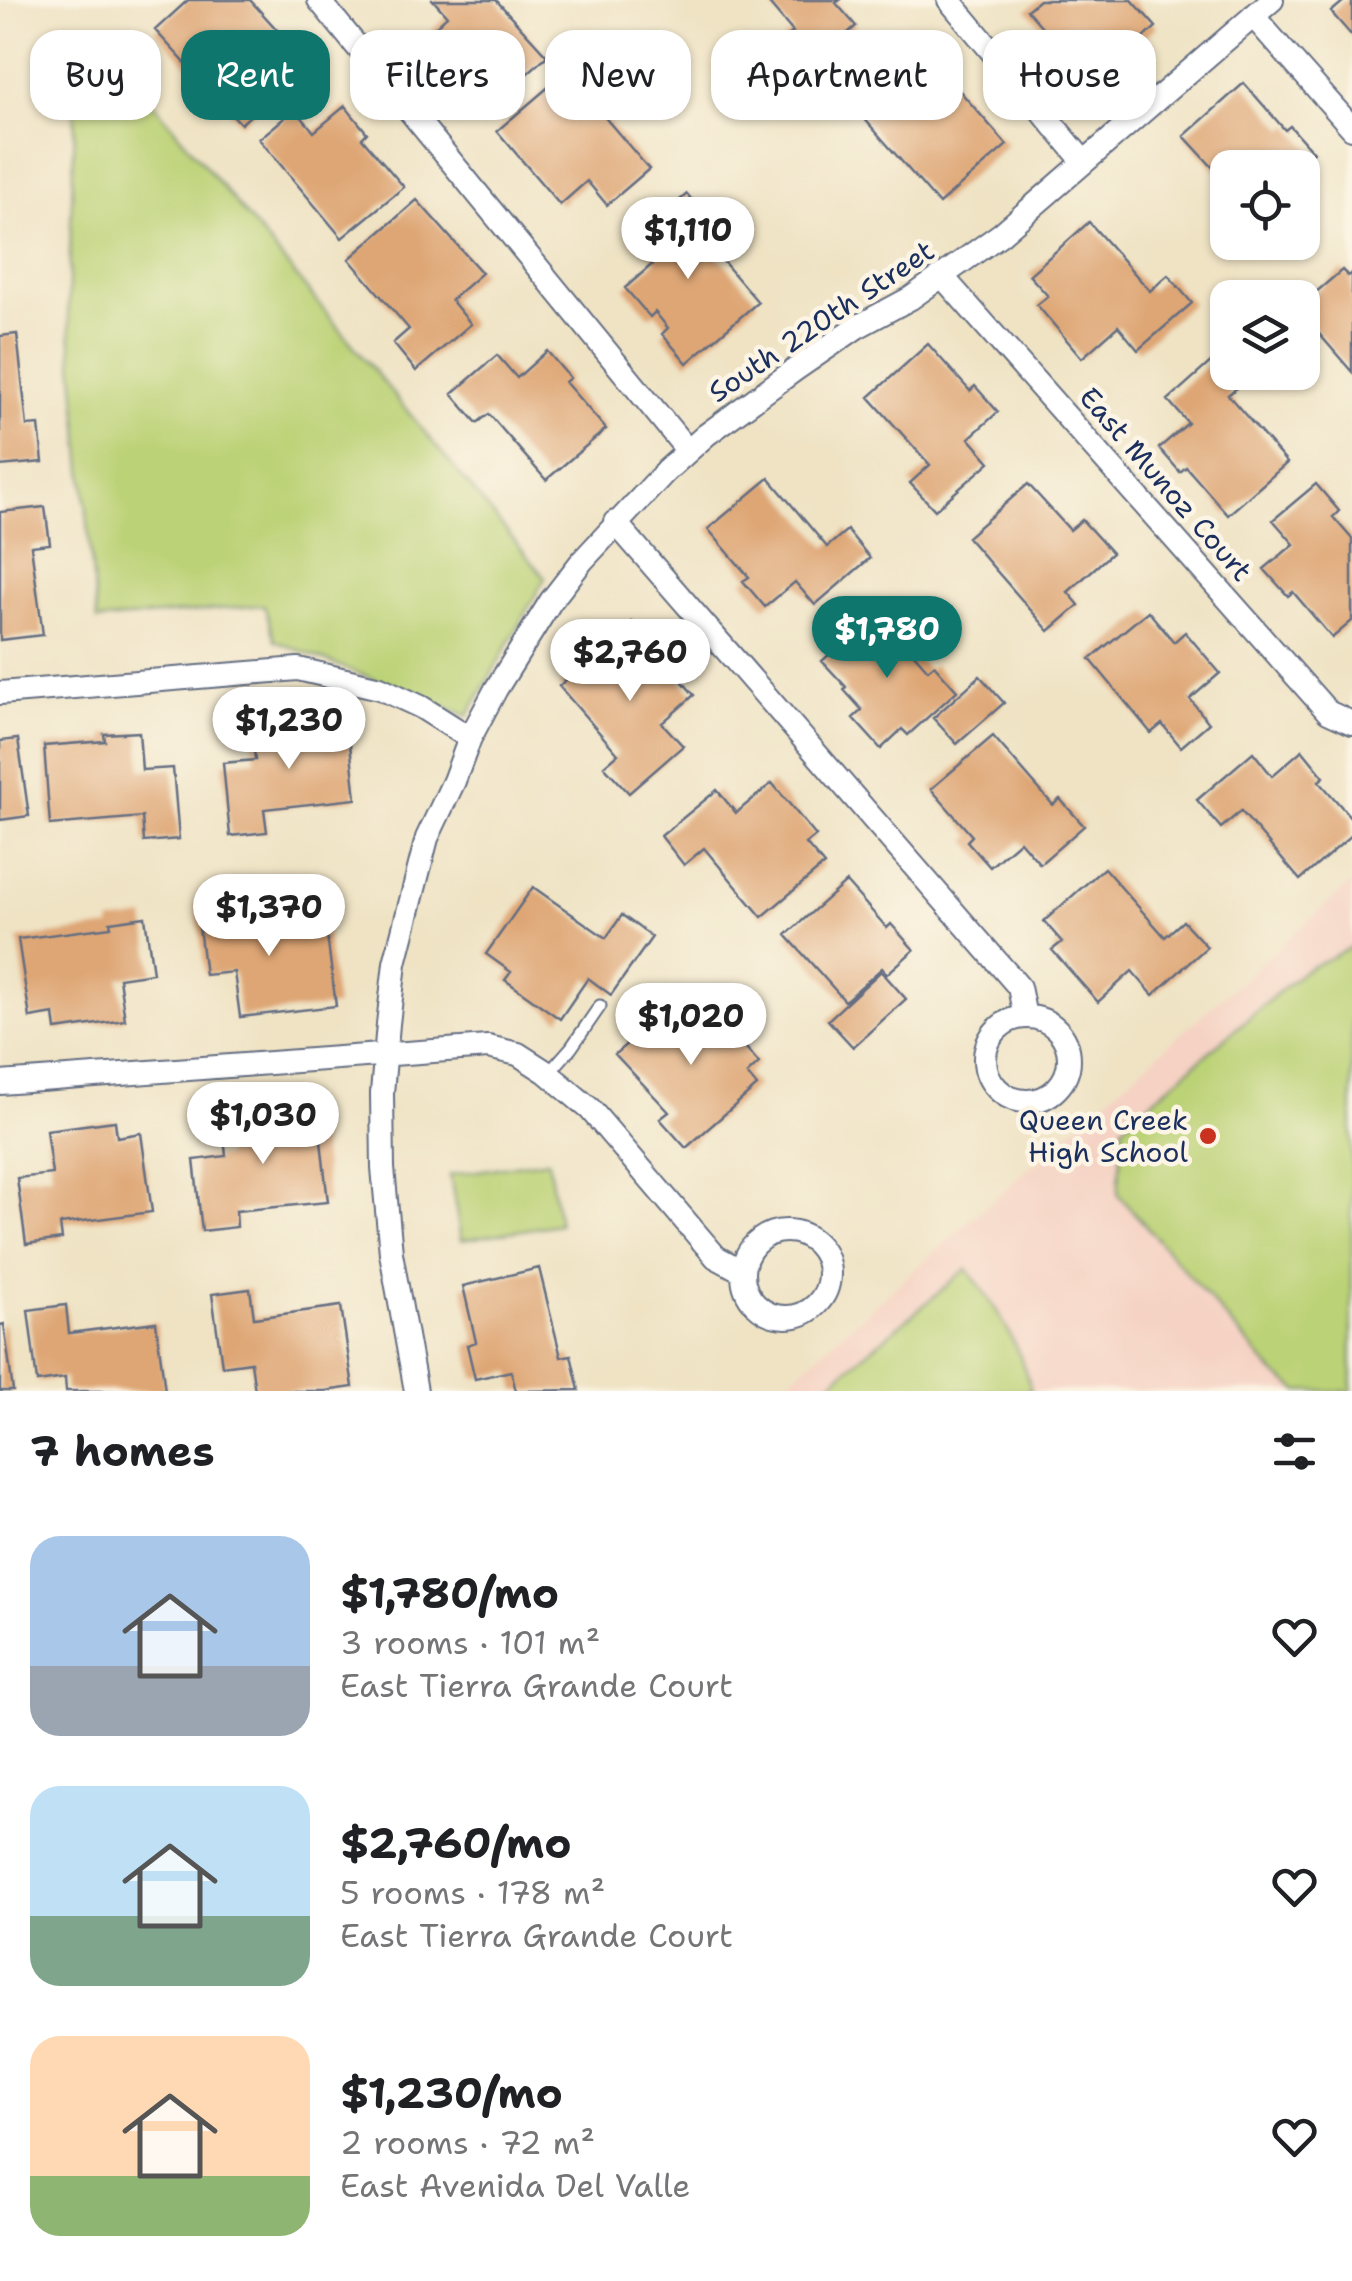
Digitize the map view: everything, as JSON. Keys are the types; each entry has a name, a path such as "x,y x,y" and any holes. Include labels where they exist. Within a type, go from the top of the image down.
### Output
{"street":[{"path":"319,0 688,451"},
{"path":"949,0 1084,162"},
{"name":"South 220th Street","path":"416,1391 391,1253 383,1168 382,1093 396,963 427,838 470,738 496,689 582,561 688,451 796,368 857,327 911,298 1001,234 1272,0"},
{"path":"1253,16 1352,128"},
{"name":"East Munoz Court","path":"942,276 1328,712 1352,723"},
{"path":"616,522 1019,987 1025,1016"},
{"path":"0,693 298,669 380,688 420,706 470,738"},
{"path":"0,1083 488,1047 518,1054 590,1109 716,1257 742,1272"}],"lane":[{"path":"548,1074 600,1006"}],"shaded area":[{"name":"Queen Creek High School","path":"1352,882 1352,1391 777,1391"}],"green space":[{"path":"161,112 545,578 468,716 275,641 264,605 97,621 68,309 75,120 161,120"},
{"path":"1352,947 1352,1391 1299,1391 1273,1372 1118,1194 1123,1126 1303,971"},
{"path":"548,1160 559,1224 461,1240 450,1175"},
{"path":"967,1269 1005,1326 1031,1391 821,1391"}],"building":[{"path":"188,0 250,0 277,30 181,30 181,58 161,37 161,30 155,30"},
{"path":"433,0 496,0 523,30 432,30 447,16"},
{"path":"766,0 840,0 836,3 856,26 851,30 791,30"},
{"path":"1039,0 1132,0 1156,27 1045,30 1027,10"},
{"path":"1345,0 1352,0 1352,36 1331,12"},
{"path":"525,32 545,54 525,75"},
{"path":"1244,83 1285,130 1290,126 1311,150 1210,150 1210,164 1184,136"},
{"path":"545,90 545,120 607,120 649,169 607,205 587,181 560,205 497,131 510,120 525,120 525,107"},
{"path":"963,95 1007,145 939,204 866,120 963,120"},
{"path":"345,106 350,120 356,120 367,133 362,138 404,187 342,238 259,139 282,120 304,120 314,132"},
{"path":"687,194 709,221 697,231 758,302 687,363 662,334 668,328 655,312 650,317 625,288 656,261 636,237"},
{"path":"417,200 482,273 451,300 471,324 416,371 393,343 409,329 349,259"},
{"path":"1089,222 1150,291 1168,275 1192,303 1138,350 1118,326 1082,358 1037,305 1048,296 1029,275"},
{"path":"1342,270 1348,276 1352,273 1352,372 1320,335 1320,289"},
{"path":"17,334 27,426 39,425 43,462 0,466 0,336"},
{"path":"928,344 970,391 975,386 998,412 969,438 990,462 935,510 910,483 930,465 869,397"},
{"path":"547,351 570,378 565,382 606,429 546,480 489,414 477,423 452,394 497,355 517,378"},
{"path":"1210,363 1210,390 1234,390 1228,395 1287,463 1228,515 1186,467 1180,472 1159,448 1188,423 1168,400"},
{"path":"769,478 827,547 847,530 870,558 815,605 795,582 765,607 743,581 749,577 708,529"},
{"path":"1028,484 1070,530 1082,520 1112,553 1068,592 1079,605 1049,631 967,537"},
{"path":"1316,484 1339,511 1333,517 1352,539 1352,621 1332,638 1293,592 1288,596 1264,569 1294,544 1273,520"},
{"path":"45,507 50,544 31,546 43,635 0,640 0,512"},
{"path":"1148,611 1174,642 1185,632 1220,673 1190,699 1209,723 1181,747 1162,724 1151,733 1090,659"},
{"path":"877,612 928,670 934,665 957,691 908,735 902,729 881,749 853,718 862,710 822,661"},
{"path":"632,622 658,652 652,658 665,673 671,668 694,695 662,723 683,746 629,793 604,766 618,754 559,686"},
{"path":"980,676 1004,703 957,744 933,718"},
{"path":"347,717 356,799 264,809 267,832 230,836 223,763 255,760 252,727"},
{"path":"139,732 142,770 173,768 179,839 144,842 142,817 50,825 44,746 105,741 104,734"},
{"path":"993,736 1053,805 1060,799 1084,826 1040,864 1020,841 990,867 967,841 972,836 931,789"},
{"path":"18,739 29,816 0,820 0,741"},
{"path":"1302,750 1324,777 1319,781 1352,819 1352,835 1300,880 1241,811 1221,828 1197,800 1253,752 1272,776"},
{"path":"772,783 816,836 806,844 824,865 762,917 704,848 684,865 661,836 717,790 736,813"},
{"path":"1104,868 1165,937 1183,921 1207,947 1153,995 1132,971 1098,1002 1052,950 1062,942 1044,921"},
{"path":"846,882 887,928 891,924 914,950 887,974 882,968 845,1001 786,935"},
{"path":"533,887 606,938 622,915 652,937 611,995 588,978 560,1019 505,980 511,972 486,954"},
{"path":"233,899 236,923 324,912 336,1006 240,1017 234,972 205,975 196,903"},
{"path":"145,917 153,973 119,978 125,1020 56,1030 54,1014 30,1018 18,939 111,927 110,922"},
{"path":"881,971 906,999 853,1047 828,1020"},
{"path":"681,997 694,1013 706,1002 759,1063 747,1074 757,1086 686,1148 660,1119 669,1112 615,1054"},
{"path":"317,1106 328,1202 236,1211 237,1227 202,1231 194,1160 226,1156 222,1119"},
{"path":"115,1121 117,1137 141,1133 152,1212 60,1224 62,1239 26,1244 17,1178 52,1174 46,1130"},
{"path":"539,1268 561,1357 571,1355 579,1390 516,1391 511,1371 475,1379 467,1345 476,1342 463,1286"},
{"path":"250,1289 254,1318 341,1306 353,1387 255,1391 251,1362 222,1366 212,1294"},
{"path":"66,1305 69,1333 156,1322 165,1391 66,1391 65,1378 37,1382 28,1310"},
{"path":"4,1324 13,1391 0,1391 0,1325"}],"place":[{"name":"Queen Creek High School","path":"1208,1136"}]}
